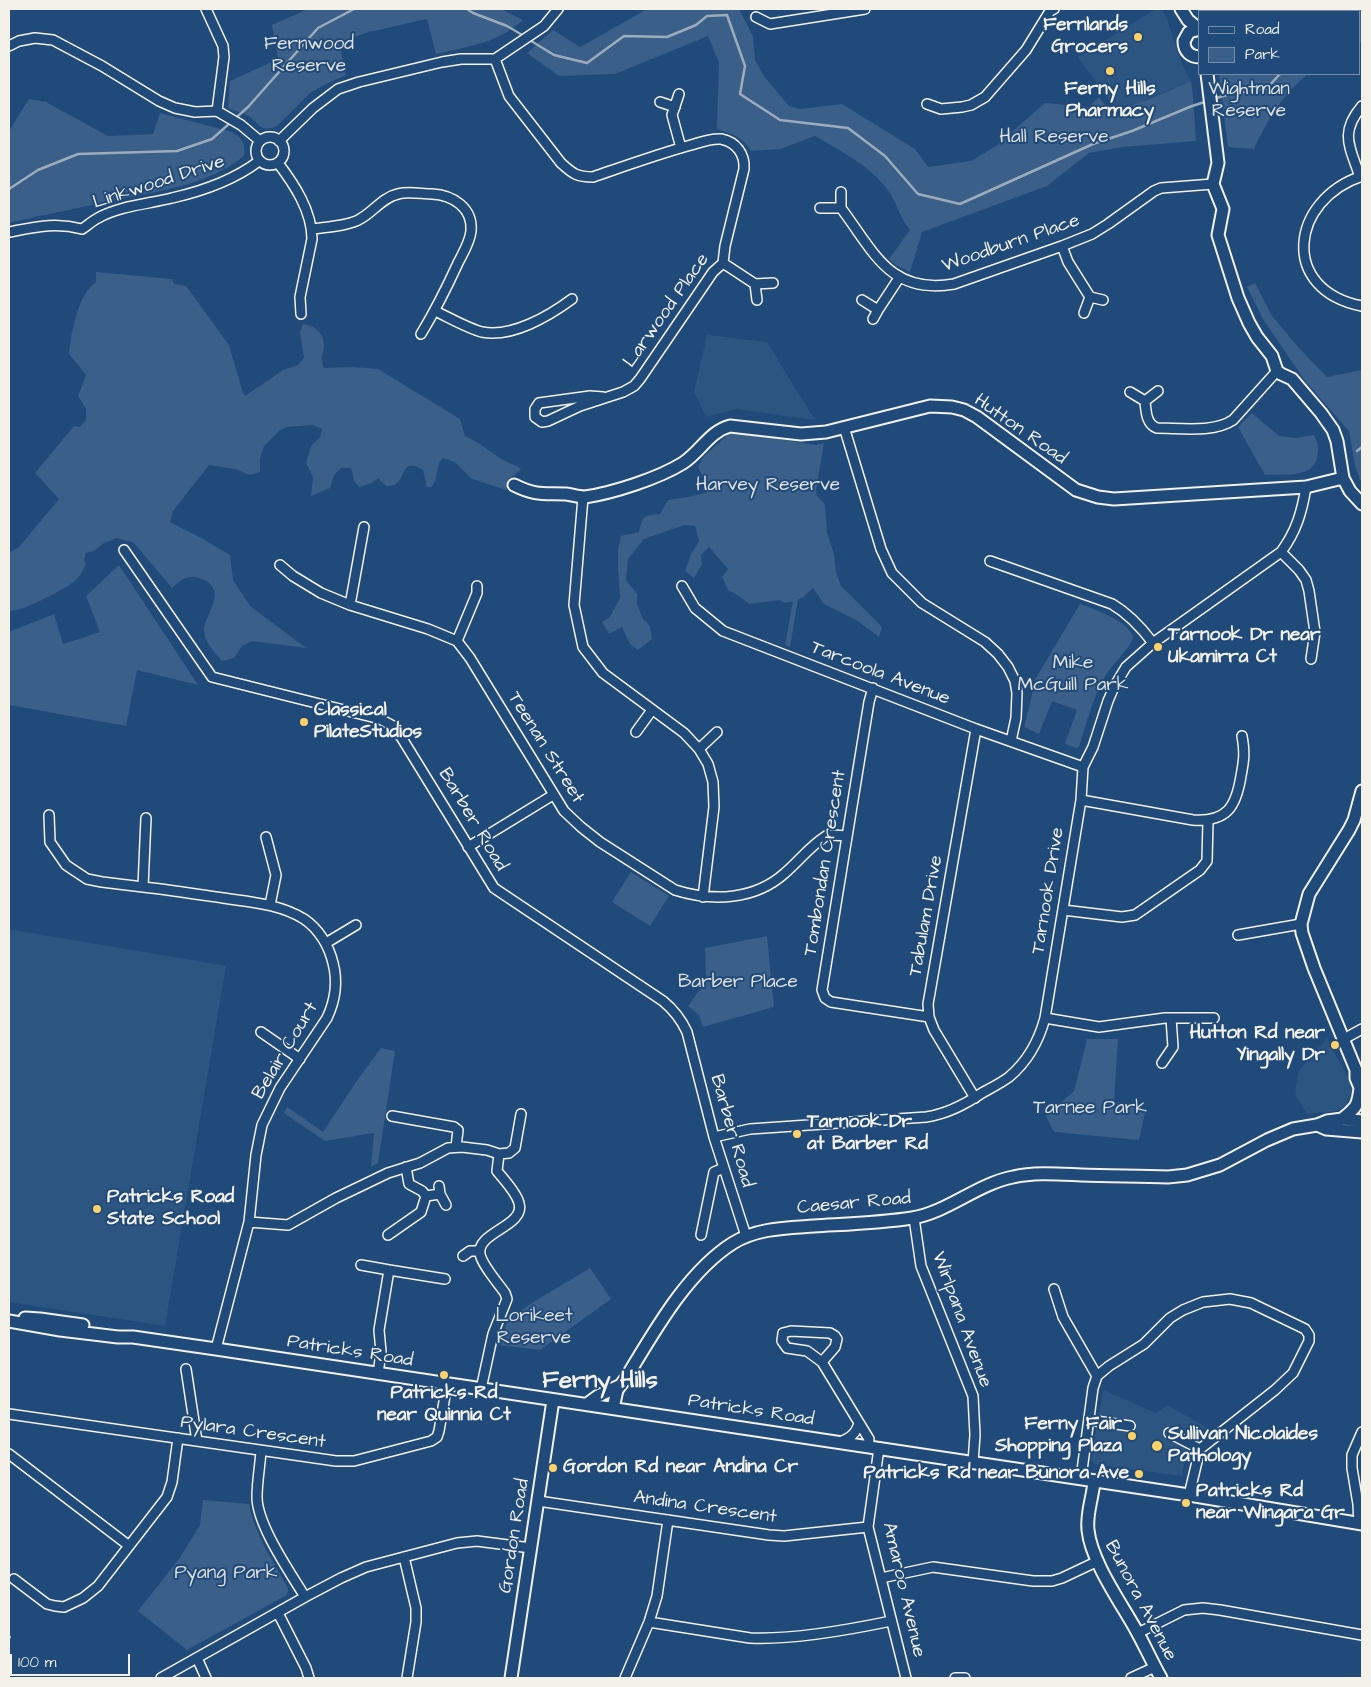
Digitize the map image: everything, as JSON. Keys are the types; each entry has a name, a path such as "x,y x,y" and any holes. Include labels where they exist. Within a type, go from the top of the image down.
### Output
{"street":[{"path":"206,9 223,46 224,57 217,111"},
{"path":"279,141 313,108 338,89 442,62 460,59 495,59 544,26 558,9"},
{"path":"756,17 770,24 823,12 865,9"},
{"path":"1181,9 1194,27 1184,41 1185,49 1191,55 1198,58"},
{"path":"927,104 941,109 962,107 971,105 985,97 1026,50 1050,10"},
{"path":"9,46 19,41 35,38 52,40 102,66 159,102 195,112 217,111 241,125 260,141"},
{"name":"Larwood Place","path":"495,59 508,96 562,163 580,177 593,177 708,140 722,139 733,144 742,154 744,169 725,246 723,263 713,272 640,379 634,386 623,392 603,397 548,421 542,422 535,417 535,409 539,403 590,396 603,397"},
{"path":"1207,75 1218,163 1213,184 1223,209 1219,228 1220,245 1238,298 1253,330 1272,356 1277,371 1292,379 1322,413 1334,430 1342,478 1362,504"},
{"path":"678,94 672,116 681,148"},
{"path":"660,102 675,107"},
{"path":"1362,106 1350,123 1348,133 1348,144 1361,177 1332,193 1314,212 1309,221 1304,244 1310,270 1324,291 1348,304 1362,306"},
{"path":"264,138 272,138 279,141 284,148 284,152 278,163 266,165 259,161 256,148 260,141 264,138"},
{"name":"Linkwood Drive","path":"9,232 44,226 66,225 82,229 98,218 116,211 176,198 216,185 246,171 259,161"},
{"path":"278,163 294,185 312,229 312,239 300,297 301,314"},
{"name":"Woodburn Place","path":"840,208 879,262 899,278 915,284 938,287 954,284 1092,234 1154,191 1170,187 1213,184"},
{"path":"820,208 840,208 841,192"},
{"path":"312,229 360,220 392,196 400,193 438,194 448,196 459,202 471,222 470,238 435,311 421,334"},
{"path":"1062,246 1068,262 1090,298 1103,300"},
{"path":"723,263 755,284 773,283"},
{"path":"872,319 899,278"},
{"path":"755,284 757,300"},
{"path":"1084,313 1090,298"},
{"path":"435,311 482,332 511,332 554,312 572,300"},
{"path":"862,300 878,310"},
{"path":"1145,401 1148,421 1157,428 1214,428 1233,420 1277,371"},
{"path":"1145,401 1158,391"},
{"path":"1130,392 1145,401"},
{"name":"Hutton Road","path":"514,485 538,494 567,494 583,497 610,492 671,470 684,462 721,428 730,426 801,434 826,432 920,407 946,406 964,410 976,417 1076,490 1098,498 1114,499 1306,487 1342,478"},
{"path":"844,427 878,541 892,573 922,603 985,642 1008,667 1017,693 1016,718 1011,741"},
{"name":"Tarnook Drive","path":"714,1137 750,1129 939,1115 975,1098 1009,1076 1024,1062 1041,1030 1044,1018 1081,800 1084,767 1091,754 1108,701 1120,675 1135,657 1153,643 1281,552 1295,530 1306,487"},
{"path":"583,497 574,605 583,647 603,674 684,733 699,749 708,764 713,782 714,807 703,897"},
{"path":"350,604 364,527"},
{"name":"Barber Road","path":"124,550 212,677 380,719 395,727 494,888 674,1010 687,1032 714,1137 746,1236"},
{"path":"1281,552 1306,580 1314,632 1311,659"},
{"path":"990,561 1112,604 1134,620 1153,643"},
{"path":"280,565 293,576 321,593 428,628 458,641 477,593 477,586"},
{"name":"Tarcoola Avenue","path":"682,586 695,608 723,632 976,729 1084,767"},
{"name":"Teenan Street","path":"458,641 553,795 572,820 600,842 675,890 703,897 724,897 759,890 779,878 826,836 847,836"},
{"name":"Tombondan Crescent","path":"873,688 869,702 822,990 825,998 837,1004 929,1017"},
{"path":"636,732 652,710"},
{"name":"Tabulam Drive","path":"975,1098 934,1030 929,1017 928,1004 976,729"},
{"path":"699,749 718,732"},
{"path":"1081,800 1208,821 1229,810 1239,791 1245,752 1242,736"},
{"path":"1342,1119 1353,1111 1359,1103 1361,1090 1356,1078 1359,1072 1342,1040 1314,968 1302,933 1301,924 1309,894 1349,830 1354,820 1362,791"},
{"path":"468,847 553,795"},
{"name":"Belair Court","path":"49,815 50,842 66,865 87,879 270,905 293,913 306,920 326,943 334,968 336,978 335,995 327,1018 280,1088 262,1125 256,1155 249,1222 216,1349"},
{"path":"143,887 146,818"},
{"path":"1063,910 1122,917 1135,915 1200,870 1207,861 1208,821"},
{"path":"266,836 276,875 270,905"},
{"path":"1238,935 1301,924"},
{"path":"326,943 356,925"},
{"path":"1044,1018 1100,1027 1171,1018 1214,1018"},
{"path":"1162,1063 1173,1047 1171,1018"},
{"path":"1342,1040 1362,1028"},
{"path":"261,1032 300,1059"},
{"path":"249,1222 288,1225 336,1198 388,1173 420,1162 448,1148 486,1150 499,1154 509,1153 515,1148 521,1114"},
{"path":"392,1116 454,1127 458,1130 456,1147"},
{"name":"Caesar Road","path":"617,1409 623,1382 663,1318 705,1265 723,1250 746,1236 783,1228 914,1218 938,1210 986,1184 1038,1173 1168,1177 1187,1175 1220,1164 1293,1129 1342,1119 1362,1121"},
{"name":"Caesar Road","path":"1317,1125 1326,1129 1362,1131"},
{"path":"481,1389 493,1334 507,1299 505,1293 481,1259 479,1251 481,1244 517,1217 520,1208 519,1201 497,1171 499,1154"},
{"path":"406,1167 409,1184 422,1191 426,1196"},
{"path":"701,1235 714,1172 724,1168"},
{"path":"388,1235 421,1212 426,1196 440,1190 446,1204"},
{"name":"Wirlpana Avenue","path":"914,1218 921,1266 973,1396 975,1435 973,1462"},
{"path":"463,1256 470,1251 479,1251"},
{"path":"361,1265 445,1279"},
{"path":"378,1374 381,1352 380,1330 389,1270"},
{"path":"1054,1289 1063,1317 1097,1376"},
{"path":"1080,1478 1097,1376 1109,1366 1144,1344 1170,1318 1183,1310 1203,1302 1230,1299 1251,1303 1305,1329 1309,1335 1309,1341 1292,1373 1275,1390 1200,1449 1189,1494"},
{"name":"Patricks Road","path":"9,1316 120,1331 133,1337"},
{"name":"Patricks Road","path":"9,1321 60,1330 133,1337 216,1349 1189,1494 1361,1524"},
{"path":"822,1362 837,1343 835,1336 791,1331 783,1333 782,1341 787,1348 807,1351 822,1362 874,1447"},
{"path":"186,1369 197,1441"},
{"path":"587,1404 623,1382"},
{"name":"Pylara Crescent","path":"9,1414 261,1451 336,1461 354,1461 431,1441 437,1437 446,1384"},
{"name":"Gordon Road","path":"511,1678 553,1400"},
{"path":"1089,1420 1130,1426"},
{"path":"840,1442 856,1432 859,1423"},
{"path":"1361,1524 1352,1468 1352,1455 1362,1432"},
{"path":"1169,1433 1200,1449"},
{"path":"14,1579 47,1604 64,1607 83,1598 98,1586 167,1497 172,1482 178,1438"},
{"name":"Amaroo Avenue","path":"874,1447 868,1527 906,1678"},
{"path":"261,1451 257,1498 261,1515 267,1531 305,1597"},
{"path":"9,1454 128,1546"},
{"name":"Bunora Avenue","path":"1094,1480 1089,1511 1088,1528 1090,1542 1105,1576 1161,1678"},
{"name":"Andina Crescent","path":"538,1500 769,1535 784,1536 868,1527"},
{"path":"625,1678 649,1622 657,1596 668,1520"},
{"path":"161,1678 305,1597 366,1567 458,1543 477,1541 531,1548"},
{"path":"404,1557 416,1608 416,1622 407,1678"},
{"path":"881,1578 933,1567 1033,1581 1052,1581 1098,1561"},
{"path":"1138,1633 1184,1610 1203,1608 1362,1635"},
{"path":"278,1613 306,1668 309,1678"},
{"path":"649,1622 766,1639 854,1629 891,1621"},
{"path":"197,1658 206,1678"},
{"path":"1131,1678 1155,1666"},
{"path":"955,1678 965,1678"}],"shaded area":[{"path":"1156,9 1162,9 1166,16 1181,62 1191,81 1138,103 1115,109 1078,57"},
{"path":"707,335 767,342 815,420 737,409 706,417 694,392"},
{"name":"Patricks Road State School","path":"9,929 226,966 165,1326 9,1302"},
{"path":"1327,1038 1353,1088 1346,1106 1336,1111 1307,1114 1295,1094 1298,1072"},
{"path":"1103,1390 1156,1413 1167,1405 1208,1428 1194,1437 1187,1448 1182,1476 1094,1464 1091,1460"}],"green space":[{"name":"Fernwood Reserve","path":"308,9 501,9 523,20 503,34 482,43 436,54 427,19 369,32 339,42 346,75 310,93 277,126 268,129 264,128 249,116 228,107 230,81 278,59 272,25"},
{"name":"Hall Reserve","path":"647,9 739,9 753,36 755,60 764,76 789,106 800,109 842,104 915,149 928,167 971,161 996,146 1045,103 1089,107 1099,97 1107,108 1117,108 1149,99 1191,81 1196,141 1122,147 1089,153 1047,186 922,232 910,272 889,259 910,230 887,189 880,180 863,166 815,136 780,149 751,151 737,137 717,129 719,63 708,36 615,74 559,76 527,53 553,30 580,47"},
{"path":"1362,9 1362,42 1361,10 1276,10"},
{"name":"Wightman Reserve","path":"1219,75 1307,75 1276,108 1254,149 1228,147"},
{"path":"29,99 46,102 108,136 153,134 160,113 232,132 243,142 244,156 231,166 202,180 186,185 9,223 9,131"},
{"path":"96,272 172,279 174,284 186,286 229,345 245,396 283,370 298,365 304,358 300,332 303,324 307,325 317,330 322,336 324,368 353,367 378,369 460,419 465,436 521,469 512,477 506,490 472,479 455,462 443,458 440,461 434,484 431,487 427,487 423,470 416,467 408,467 396,484 386,486 378,478 372,483 359,487 354,480 351,468 341,468 334,475 330,488 311,496 313,477 306,463 311,446 320,437 322,429 312,425 287,427 279,431 264,446 260,459 260,472 250,475 235,469 209,465 173,511 170,522 230,555 233,580 250,606 306,648 252,641 242,646 234,658 222,661 208,644 204,631 215,595 213,588 208,582 191,577 181,581 172,588 134,543 117,538 104,543 94,551 86,553 84,561 86,563 83,570 71,584 24,608 9,611 9,553 19,547 59,499 35,473 74,426 80,427 86,420 86,409 78,396 86,375 69,354 76,315 84,295 96,282"},
{"path":"1255,283 1272,316 1327,377 1362,370 1362,479 1360,480 1355,466 1349,431 1305,381 1263,319 1247,287"},
{"path":"1252,413 1279,436 1296,438 1314,435 1318,449 1314,465 1303,472 1295,474 1265,475 1238,427"},
{"name":"Harvey Reserve","path":"730,433 750,434 815,445 824,443 816,490 817,496 825,504 827,533 834,554 836,572 841,586 882,627 879,637 856,620 824,604 813,588 802,598 798,599 790,647 785,645 793,601 784,603 780,600 749,604 728,590 722,577 728,569 709,547 701,555 702,564 694,578 685,571 691,554 699,541 695,526 684,525 644,539 628,559 626,580 637,594 637,604 643,619 650,626 652,639 638,650 630,644 622,627 609,634 602,622 610,617 620,598 618,549 621,536 639,532 643,519 650,515 660,514 668,500 705,493 707,486 698,467 704,456"},
{"path":"119,565 198,685 137,670 126,726 9,705 9,632 54,614 63,644 100,632 86,596"},
{"name":"Mike McGuill Park","path":"1080,604 1119,622 1131,632 1133,638 1100,686 1079,747 1076,748 1065,744 1077,710 1052,701 1039,734 1024,727 1033,683"},
{"path":"631,872 669,896 650,926 612,902"},
{"name":"Barber Place","path":"767,936 774,1007 703,1027 699,1015 688,1006 706,981 705,948"},
{"name":"Tarnee Park","path":"1087,1039 1118,1039 1114,1102 1146,1108 1139,1140 1054,1132 1046,1116 1074,1091"},
{"path":"381,1048 395,1051 378,1163 371,1167 374,1133 325,1141 284,1113 287,1107 323,1132"},
{"name":"Lorikeet Reserve","path":"590,1268 611,1299 540,1350 498,1345 502,1340 507,1323 512,1318 532,1303"},
{"name":"Pyang Park","path":"203,1500 249,1504 260,1537 288,1588 288,1592 285,1596 187,1650 138,1611 179,1559 200,1525"}],"waterway":[{"path":"9,189 38,170 78,154 177,151 212,139 248,107 318,28 354,9"},
{"path":"467,9 507,26 524,36"},
{"path":"528,39 554,55 587,63 624,36 667,37 696,25 707,16 727,15 745,66 740,94 780,120 848,128 885,156 918,194 960,204 1093,144 1208,101"},
{"path":"1213,99 1230,94 1266,89 1279,75"},
{"path":"1357,451 1362,447"}],"place":[{"name":"Fernlands Grocers","path":"1138,37"},
{"name":"Ferny Hills Pharmacy","path":"1110,71"},
{"name":"Tarnook Dr near Ukamirra Ct","path":"1158,647"},
{"name":"Classical PilateStudios","path":"304,722"},
{"name":"Hutton Rd near Yingally Dr","path":"1335,1045"},
{"name":"Tarnook Dr at Barber Rd","path":"797,1134"},
{"name":"Patricks Road State School","path":"97,1209"},
{"name":"Patricks Rd near Quinnia Ct","path":"444,1375"},
{"name":"Ferny Fair Shopping Plaza","path":"1132,1436"},
{"name":"Sullivan Nicolaides Pathology","path":"1157,1446"},
{"name":"Gordon Rd near Andina Cr","path":"553,1468"},
{"name":"Patricks Rd near Bunora Ave","path":"1139,1474"},
{"name":"Patricks Rd near Wingara Gr","path":"1186,1503"}],"district":[{"name":"Ferny Hills","path":"600,1382"}]}
